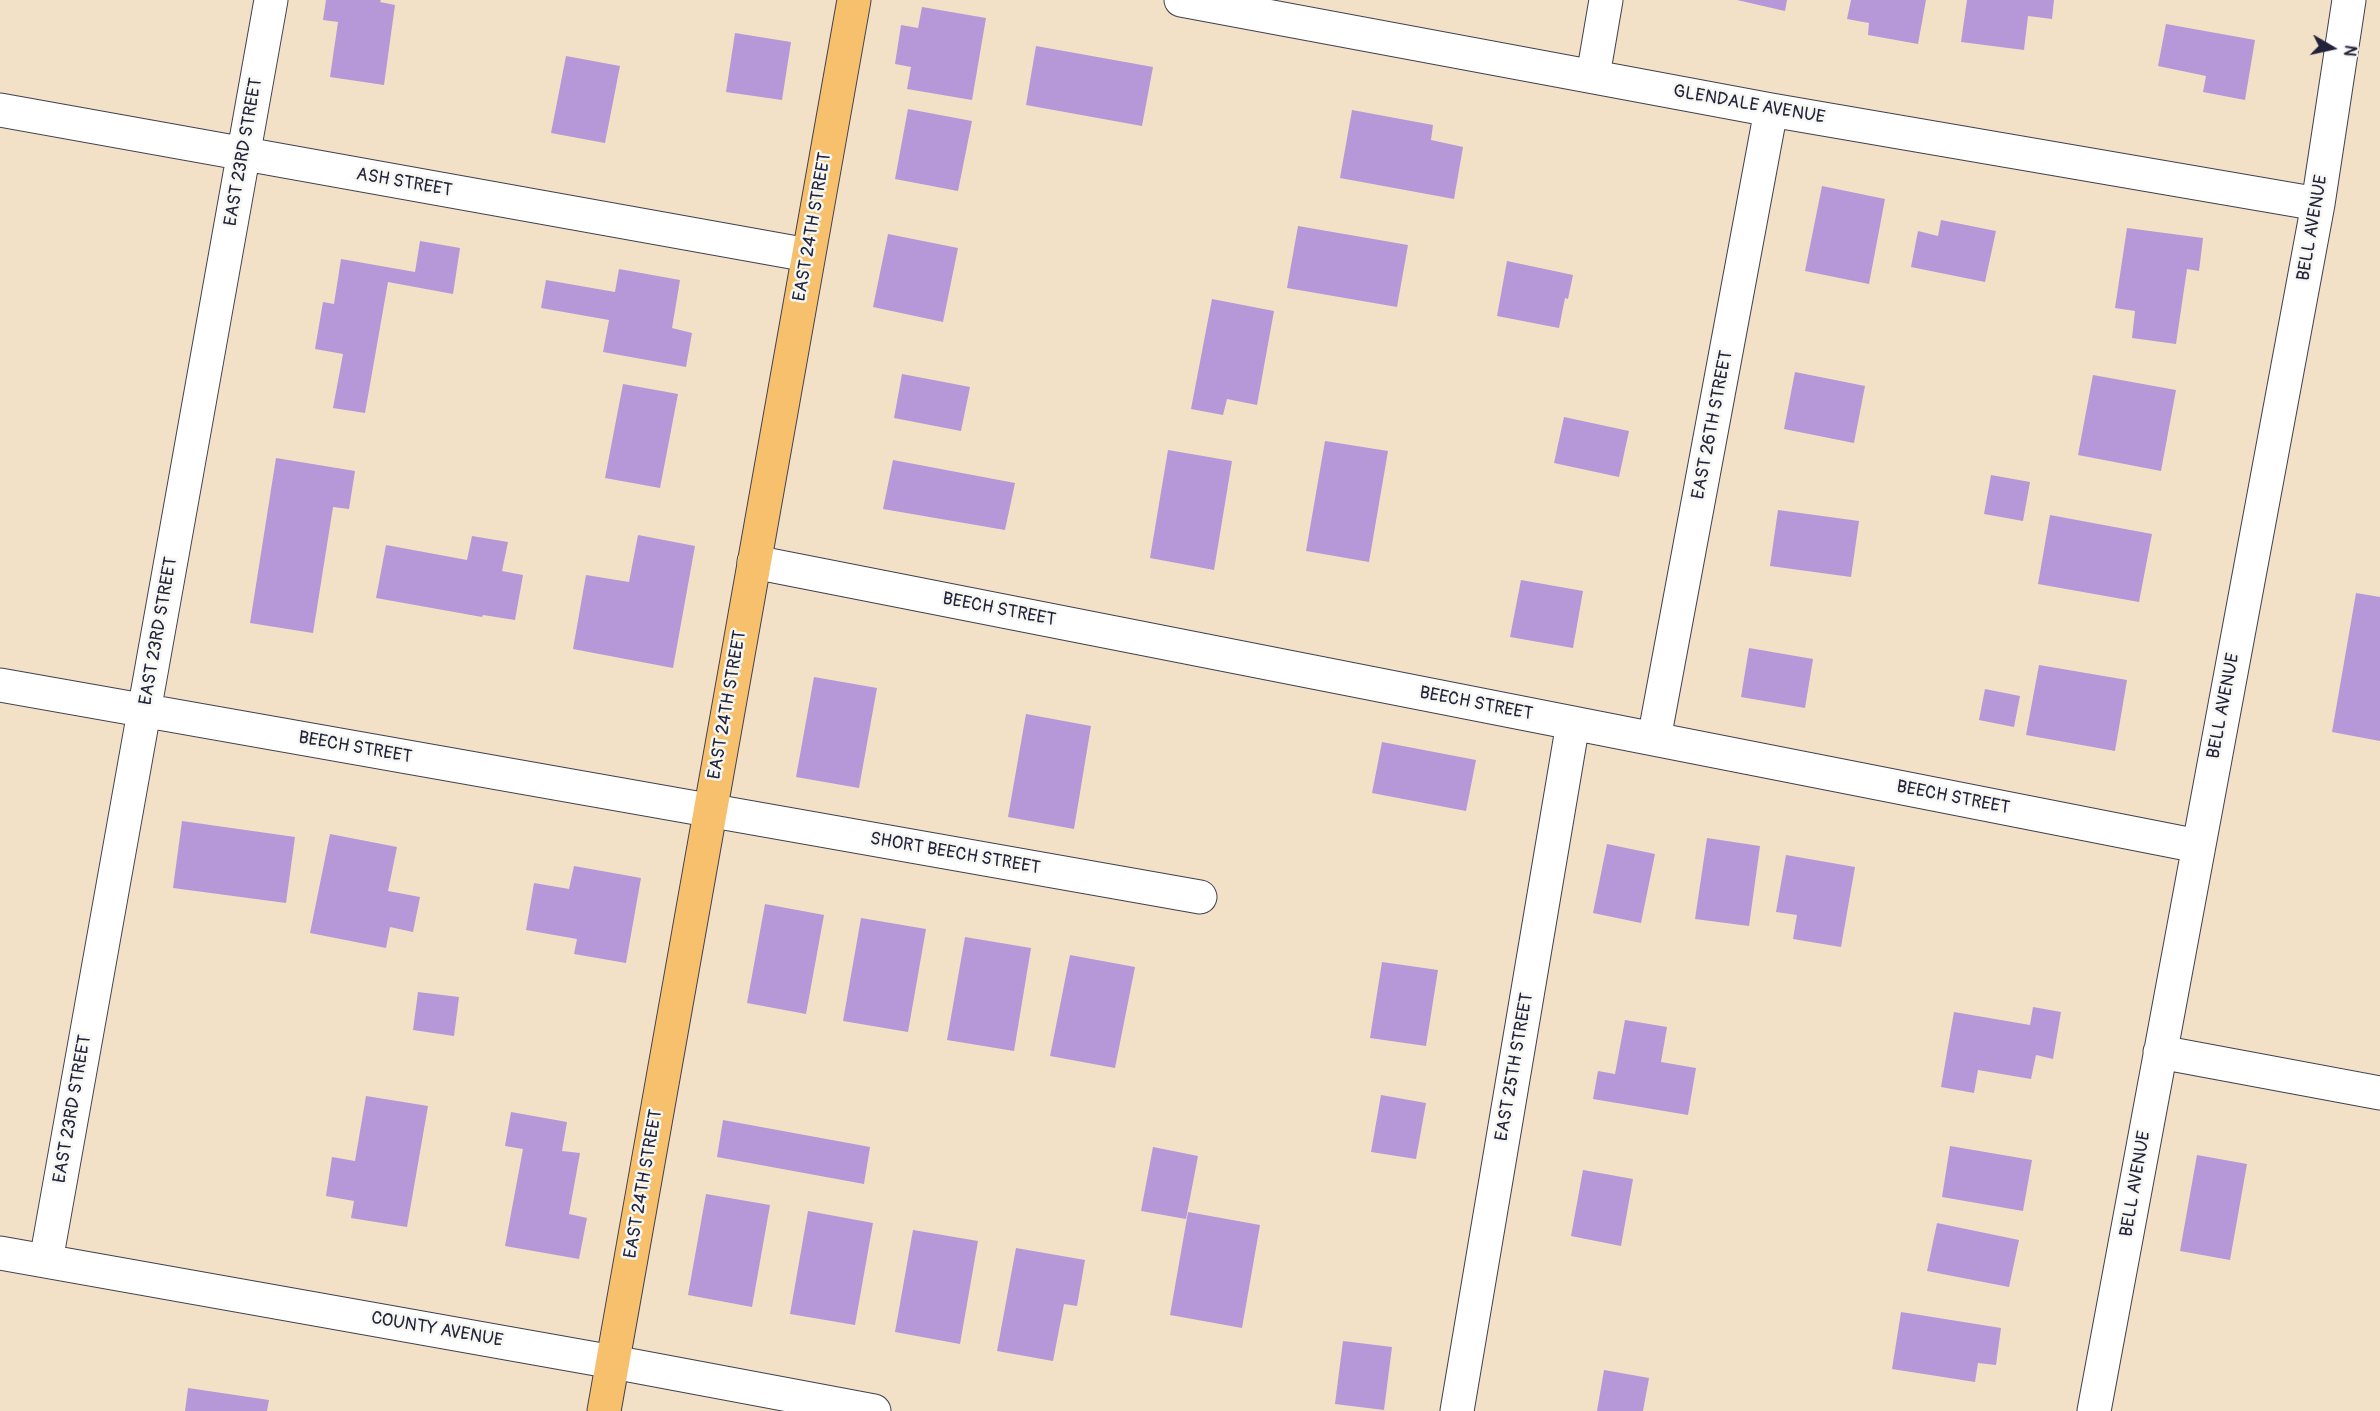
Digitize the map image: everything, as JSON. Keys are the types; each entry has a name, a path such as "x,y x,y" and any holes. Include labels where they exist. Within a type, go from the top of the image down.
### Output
{"main road":[{"name":"EAST 24TH STREET","path":"604,1411 854,0"}],"street":[{"name":"EAST 23RD STREET","path":"46,1261 271,0"},
{"name":"GLENDALE AVENUE","path":"1181,0 1772,110 2318,204"},
{"path":"1593,76 1606,0"},
{"name":"BELL AVENUE","path":"2094,1411 2318,204 2349,0"},
{"name":"ASH STREET","path":"0,110 808,255"},
{"name":"EAST 26TH STREET","path":"1654,739 1772,110"},
{"name":"BEECH STREET","path":"754,562 2198,846"},
{"name":"BEECH STREET","path":"0,685 710,811"},
{"name":"EAST 25TH STREET","path":"1457,1411 1574,723"},
{"name":"SHORT BEECH STREET","path":"710,811 1200,897"},
{"path":"2160,1052 2380,1093"},
{"name":"COUNTY AVENUE","path":"0,1253 874,1411"}],"building":[{"path":"326,0 381,0 380,2 395,5 384,85 330,77 338,22 323,20"},
{"path":"1737,0 1787,0 1785,11"},
{"path":"1851,0 1926,0 1918,44 1868,35 1869,23 1847,19"},
{"path":"1967,0 2054,0 2052,19 2028,16 2024,50 1961,42"},
{"path":"922,7 986,18 972,100 907,89 911,67 895,64 901,25 918,28"},
{"path":"2166,24 2255,40 2245,100 2203,92 2206,76 2158,66"},
{"path":"735,33 791,42 782,100 726,92"},
{"path":"1036,46 1153,67 1142,126 1026,105"},
{"path":"566,56 620,66 605,143 551,133"},
{"path":"908,109 972,121 958,191 895,179"},
{"path":"1352,110 1433,125 1431,140 1463,147 1454,199 1340,178"},
{"path":"1822,186 1885,199 1869,284 1805,271"},
{"path":"1941,220 1996,231 1985,282 1911,267 1918,231 1938,236"},
{"path":"1298,226 1408,245 1397,307 1287,288"},
{"path":"2127,228 2203,238 2199,271 2187,269 2176,344 2132,338 2135,311 2115,308"},
{"path":"888,234 958,248 943,322 873,307"},
{"path":"420,241 460,248 453,294 388,282 365,413 333,408 343,354 315,349 323,302 334,304 341,259 415,272"},
{"path":"1507,261 1573,275 1568,299 1565,298 1559,328 1497,316"},
{"path":"619,269 680,280 672,328 692,333 686,367 603,352 609,320 541,308 546,280 615,292"},
{"path":"1212,299 1274,311 1257,405 1227,399 1223,415 1191,409"},
{"path":"1795,372 1865,386 1854,443 1784,429"},
{"path":"902,374 970,387 961,431 894,418"},
{"path":"2093,375 2176,390 2161,471 2078,455"},
{"path":"623,384 678,394 660,488 605,478"},
{"path":"1564,417 1629,431 1619,477 1554,463"},
{"path":"1325,441 1388,451 1369,562 1306,551"},
{"path":"1168,450 1232,461 1214,570 1150,558"},
{"path":"276,458 355,471 349,509 333,507 313,633 250,623"},
{"path":"893,460 1015,483 1005,530 883,509"},
{"path":"1991,475 2030,482 2023,521 1984,514"},
{"path":"1778,510 1859,521 1851,577 1770,566"},
{"path":"2050,515 2152,534 2139,602 2038,584"},
{"path":"638,535 695,546 673,668 573,649 586,575 629,582"},
{"path":"472,536 508,542 502,571 523,575 515,620 483,615 482,617 376,598 386,545 467,560"},
{"path":"1521,580 1583,591 1573,648 1510,637"},
{"path":"2356,593 2380,597 2380,741 2332,732"},
{"path":"1749,648 1813,659 1805,708 1741,697"},
{"path":"2039,665 2127,680 2115,751 2026,735"},
{"path":"814,677 877,688 859,788 796,777"},
{"path":"1985,689 2020,696 2014,727 1979,720"},
{"path":"1026,714 1091,726 1074,829 1008,817"},
{"path":"1382,742 1476,760 1466,811 1372,793"},
{"path":"182,821 295,837 286,903 173,888"},
{"path":"330,834 397,847 388,891 420,897 413,932 390,927 386,948 310,933"},
{"path":"1707,838 1760,846 1749,926 1695,919"},
{"path":"1607,844 1655,854 1641,923 1593,913"},
{"path":"1786,855 1855,867 1841,947 1793,939 1797,915 1776,912"},
{"path":"574,866 641,878 626,963 574,954 577,939 526,930 534,883 569,889"},
{"path":"765,904 824,915 806,1014 747,1003"},
{"path":"861,918 926,929 908,1032 843,1021"},
{"path":"965,937 1031,948 1014,1051 947,1040"},
{"path":"1070,955 1135,967 1115,1068 1050,1056"},
{"path":"1382,962 1438,970 1426,1046 1370,1038"},
{"path":"418,992 459,997 454,1036 413,1030"},
{"path":"2033,1007 2061,1012 2053,1059 2036,1055 2031,1079 1978,1070 1974,1093 1941,1087 1954,1012 2030,1025"},
{"path":"1625,1020 1667,1027 1661,1062 1696,1068 1688,1115 1593,1099 1598,1071 1615,1074"},
{"path":"1381,1095 1426,1103 1416,1159 1371,1152"},
{"path":"366,1096 428,1106 407,1227 351,1218 354,1201 326,1196 332,1157 355,1161"},
{"path":"511,1112 567,1122 562,1151 580,1153 569,1214 587,1218 579,1259 505,1246 523,1149 505,1146"},
{"path":"723,1120 870,1147 864,1184 717,1157"},
{"path":"1950,1146 2032,1160 2023,1211 1942,1197"},
{"path":"1153,1147 1198,1156 1186,1219 1141,1211"},
{"path":"2197,1155 2247,1164 2230,1260 2180,1251"},
{"path":"1583,1170 1633,1179 1621,1246 1571,1236"},
{"path":"706,1194 770,1205 752,1307 688,1295"},
{"path":"808,1211 873,1223 855,1325 790,1314"},
{"path":"1188,1212 1260,1225 1242,1328 1170,1315"},
{"path":"1937,1223 2019,1240 2009,1287 1927,1271"},
{"path":"913,1230 978,1241 960,1344 895,1332"},
{"path":"1016,1248 1085,1260 1077,1306 1064,1304 1053,1361 997,1351"},
{"path":"1901,1312 2001,1328 1996,1365 1978,1363 1975,1382 1892,1369"},
{"path":"1343,1341 1392,1347 1384,1410 1335,1404"},
{"path":"1604,1370 1649,1378 1643,1411 1597,1411"},
{"path":"188,1388 269,1400 267,1411 185,1411"}]}
